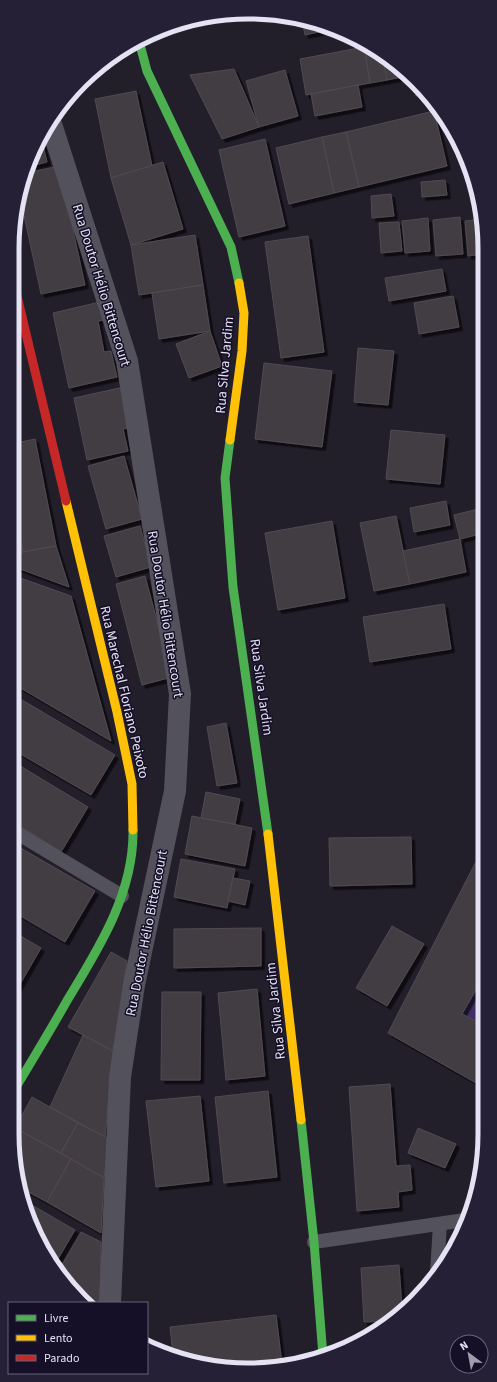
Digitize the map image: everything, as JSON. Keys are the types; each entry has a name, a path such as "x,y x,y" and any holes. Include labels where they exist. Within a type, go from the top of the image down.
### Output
{"street":[{"name":"Rua Silva Jardim","path":"140,47 147,71 231,247 244,313 242,351 226,478 232,579 264,799 287,988 314,1242 323,1351"},
{"name":"Rua Doutor Hélio Bittencourt","path":"53,130 127,361 180,694 175,792 134,984 120,1077 110,1302"},
{"name":"Rua Marechal Floriano Peixoto","path":"19,304 115,704 132,784 133,844 122,896 102,943 19,1082"}],"lane":[{"path":"19,834 122,896"},
{"path":"314,1242 461,1221"},
{"path":"438,1263 440,1224"}],"shaded area":[{"path":"478,986 478,1022 462,1014"}],"building":[{"path":"303,26 322,31 305,35"},
{"path":"359,48 365,51 370,83 306,95 300,59"},
{"path":"365,51 384,63 387,80 370,83"},
{"path":"384,63 401,77 387,80"},
{"path":"234,69 259,127 222,139 190,75"},
{"path":"285,70 298,116 259,127 246,81"},
{"path":"358,85 362,107 315,116 311,94"},
{"path":"136,91 152,166 111,178 95,99"},
{"path":"433,111 435,115 447,166 359,187 346,132"},
{"path":"346,132 359,187 334,193 322,137"},
{"path":"322,137 334,193 289,204 276,148"},
{"path":"265,139 285,226 239,237 219,150"},
{"path":"43,147 47,162 35,165"},
{"path":"163,162 183,229 131,245 111,178"},
{"path":"59,166 85,285 41,294 22,208 32,172"},
{"path":"445,180 447,195 422,197 421,182"},
{"path":"391,194 394,216 372,218 371,196"},
{"path":"460,217 463,254 436,256 433,220"},
{"path":"428,218 430,251 405,253 402,221"},
{"path":"476,220 478,255 468,256 465,221"},
{"path":"399,222 402,251 381,253 379,223"},
{"path":"195,235 203,285 139,295 131,245"},
{"path":"308,236 324,352 281,358 265,242"},
{"path":"442,269 446,291 389,301 385,278"},
{"path":"203,285 210,331 159,339 152,293"},
{"path":"453,296 459,327 419,334 414,303"},
{"path":"100,302 104,320 98,321 104,352 111,351 117,377 69,388 53,313"},
{"path":"210,331 222,366 189,378 176,344"},
{"path":"358,348 394,351 388,405 354,402"},
{"path":"264,363 332,371 322,447 255,439"},
{"path":"124,387 132,427 123,429 128,451 87,460 74,398"},
{"path":"391,430 445,435 440,484 386,479"},
{"path":"35,439 56,546 23,552 19,532 19,442"},
{"path":"124,456 142,519 106,529 88,466"},
{"path":"446,501 450,525 414,532 410,508"},
{"path":"478,509 478,534 460,539 454,515"},
{"path":"396,516 410,584 374,591 360,523"},
{"path":"332,521 345,598 278,610 265,533"},
{"path":"140,526 151,567 116,577 104,536"},
{"path":"19,532 23,552 19,553"},
{"path":"460,539 466,572 410,584 403,551"},
{"path":"56,546 69,587 19,569 19,553"},
{"path":"145,576 172,677 142,685 116,584"},
{"path":"19,577 71,596 111,741 19,687"},
{"path":"444,604 451,649 370,662 363,617"},
{"path":"19,698 115,755 91,795 19,753"},
{"path":"226,723 237,783 217,786 207,727"},
{"path":"19,765 88,807 61,852 19,825"},
{"path":"206,792 240,799 235,824 201,818"},
{"path":"192,816 252,828 245,866 185,854"},
{"path":"411,837 412,884 330,886 329,838"},
{"path":"19,847 95,891 65,942 19,915"},
{"path":"478,858 478,986 462,1014 478,1022 478,1084 388,1033"},
{"path":"181,859 235,869 227,908 174,897"},
{"path":"233,878 250,881 245,905 228,901"},
{"path":"392,926 424,944 387,1006 356,988"},
{"path":"261,928 261,966 174,968 174,929"},
{"path":"19,935 41,948 19,986"},
{"path":"111,952 127,961 113,1051 68,1027"},
{"path":"257,989 265,1076 226,1080 218,993"},
{"path":"162,992 201,992 200,1080 161,1080"},
{"path":"83,1035 113,1051 105,1137 50,1107"},
{"path":"390,1084 396,1166 410,1165 412,1190 398,1192 399,1207 357,1211 349,1087"},
{"path":"268,1091 277,1177 224,1183 215,1097"},
{"path":"200,1096 209,1181 156,1187 146,1101"},
{"path":"32,1097 78,1123 61,1153 19,1130 19,1121"},
{"path":"78,1123 109,1139 104,1178 61,1153"},
{"path":"418,1128 456,1144 445,1168 408,1153"},
{"path":"19,1130 71,1159 47,1202 26,1191 19,1149"},
{"path":"71,1159 104,1178 101,1233 47,1202"},
{"path":"30,1204 75,1230 57,1260 36,1221"},
{"path":"81,1232 101,1242 100,1302 93,1302 86,1296 61,1266"},
{"path":"399,1265 402,1304 380,1321 364,1322 361,1268"},
{"path":"276,1315 282,1361 264,1363 233,1363 204,1359 175,1351 172,1350 170,1327"}],"traffic: fast":[{"path":"140,47 147,71 231,247 239,283"},
{"path":"230,440 225,478 233,587 268,834"},
{"path":"19,1082 91,960 112,919 128,876 132,853 133,830"},
{"path":"301,1120 314,1242 323,1351"}],"traffic: slow":[{"path":"230,440 242,351 244,313 239,283"},
{"path":"66,501 117,712 132,784 133,830"},
{"path":"268,834 301,1120"}],"traffic: jam":[{"path":"19,304 66,501"}]}
